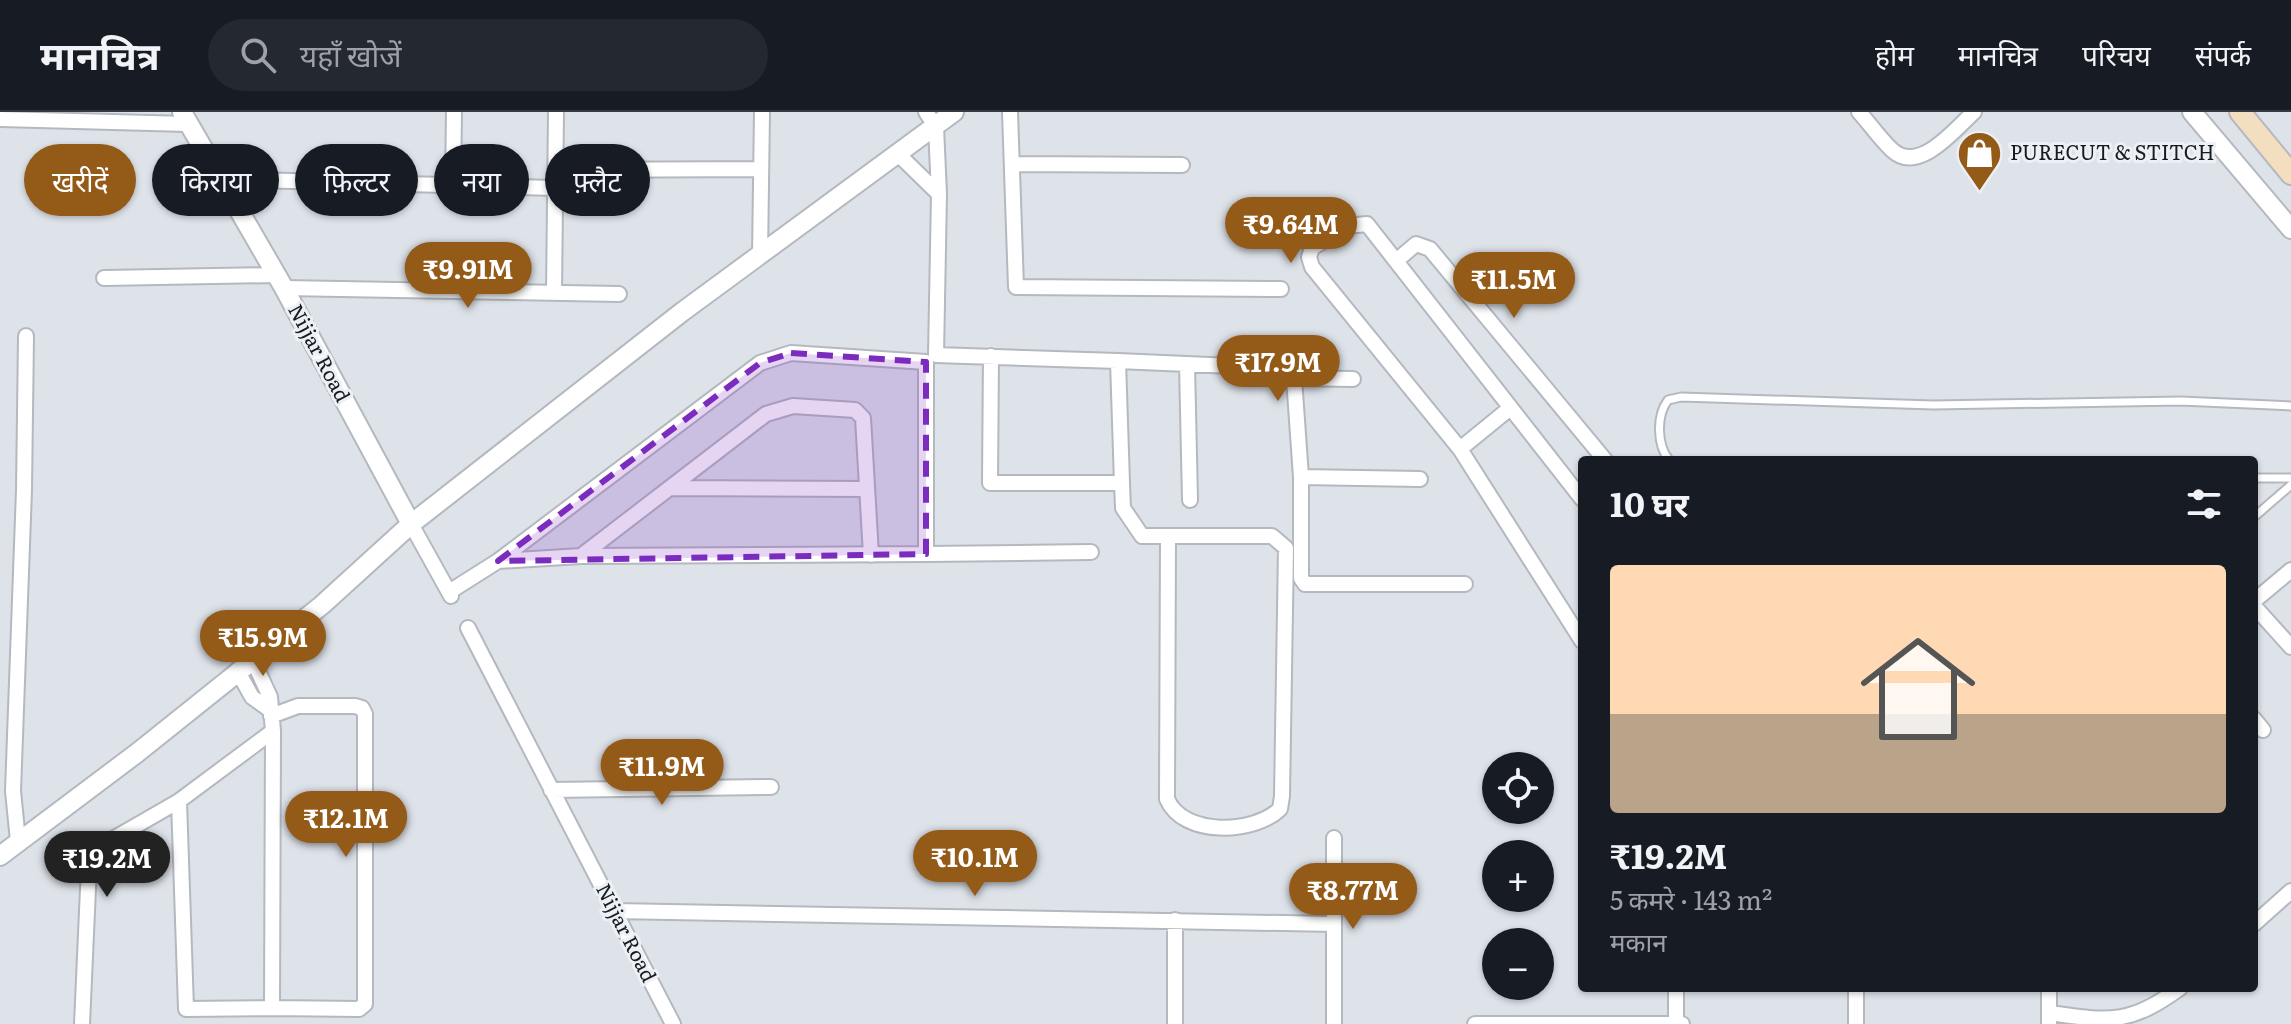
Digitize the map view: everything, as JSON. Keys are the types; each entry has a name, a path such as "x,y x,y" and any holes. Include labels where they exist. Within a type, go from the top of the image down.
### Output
{"main road":[{"path":"2240,112 2291,174"}],"street":[{"path":"454,112 454,144"},
{"path":"555,144 556,112"},
{"path":"760,256 762,112"},
{"path":"0,856 137,753 244,664 322,605 411,524 760,256 899,155 931,119 954,112"},
{"path":"1010,112 1016,287 1281,289"},
{"path":"1859,112 1893,151 1911,157 1931,150 1974,112"},
{"path":"2192,112 2291,229"},
{"path":"0,119 185,118"},
{"name":"Nijjar Road","path":"185,118 199,144"},
{"path":"931,119 939,194 936,355 1280,368 1294,378 1353,379"},
{"path":"899,155 939,194"},
{"path":"1012,164 1182,165"},
{"path":"650,170 761,169"},
{"path":"279,181 434,185"},
{"name":"Nijjar Road","path":"241,216 450,594 498,561"},
{"path":"554,293 555,216"},
{"path":"1578,494 1363,223 1347,226 1309,251 1312,267 1460,449 1578,635"},
{"path":"1396,261 1416,244 1430,249 1602,456"},
{"path":"104,278 619,294"},
{"path":"18,841 13,791 26,336"},
{"path":"498,561 760,363 791,353 926,362 926,554"},
{"path":"991,356 990,483 1122,483"},
{"path":"1118,361 1123,508 1130,525 1142,536 1168,536 1272,536 1286,548 1282,796 1280,809 1262,822 1226,827 1192,822 1176,814 1167,799 1168,536"},
{"path":"1187,365 1190,500"},
{"path":"1294,378 1301,477 1301,578 1305,584 1465,584"},
{"path":"581,556 766,414 793,406 855,410 861,414 871,555"},
{"path":"1460,449 1509,409"},
{"path":"1301,477 1420,479"},
{"path":"670,488 867,489"},
{"path":"498,561 581,556 1091,552"},
{"path":"2258,600 2291,570"},
{"path":"2258,609 2291,647"},
{"name":"Nijjar Road","path":"468,628 673,1024"},
{"path":"244,664 270,697 273,731 272,1008"},
{"path":"179,801 186,1016 272,1008 359,1009 365,1004 365,714 362,708 355,706 298,706 271,713"},
{"path":"82,1024 92,859 106,843 179,801 273,731"},
{"path":"551,790 771,787"},
{"path":"1334,838 1334,1024"},
{"path":"2258,920 2291,891"},
{"path":"615,911 1334,924"},
{"path":"1175,920 1175,1024"},
{"path":"1475,1024 1679,1024 1676,992"},
{"path":"1856,992 1856,1024"},
{"path":"2049,992 2050,1018 2106,1021 2147,1020 2176,992"}],"lane":[{"path":"1667,456 1661,441 1661,416 1668,400 1681,397 1933,405 2181,401 2291,406"},
{"path":"2258,478 2291,478"},
{"path":"2258,514 2291,485"}],"highlighted area":[{"path":"791,353 926,362 926,554 498,561 760,363"}],"place":[{"name":"PURECUT & STITCH","path":"1979,192"}]}
